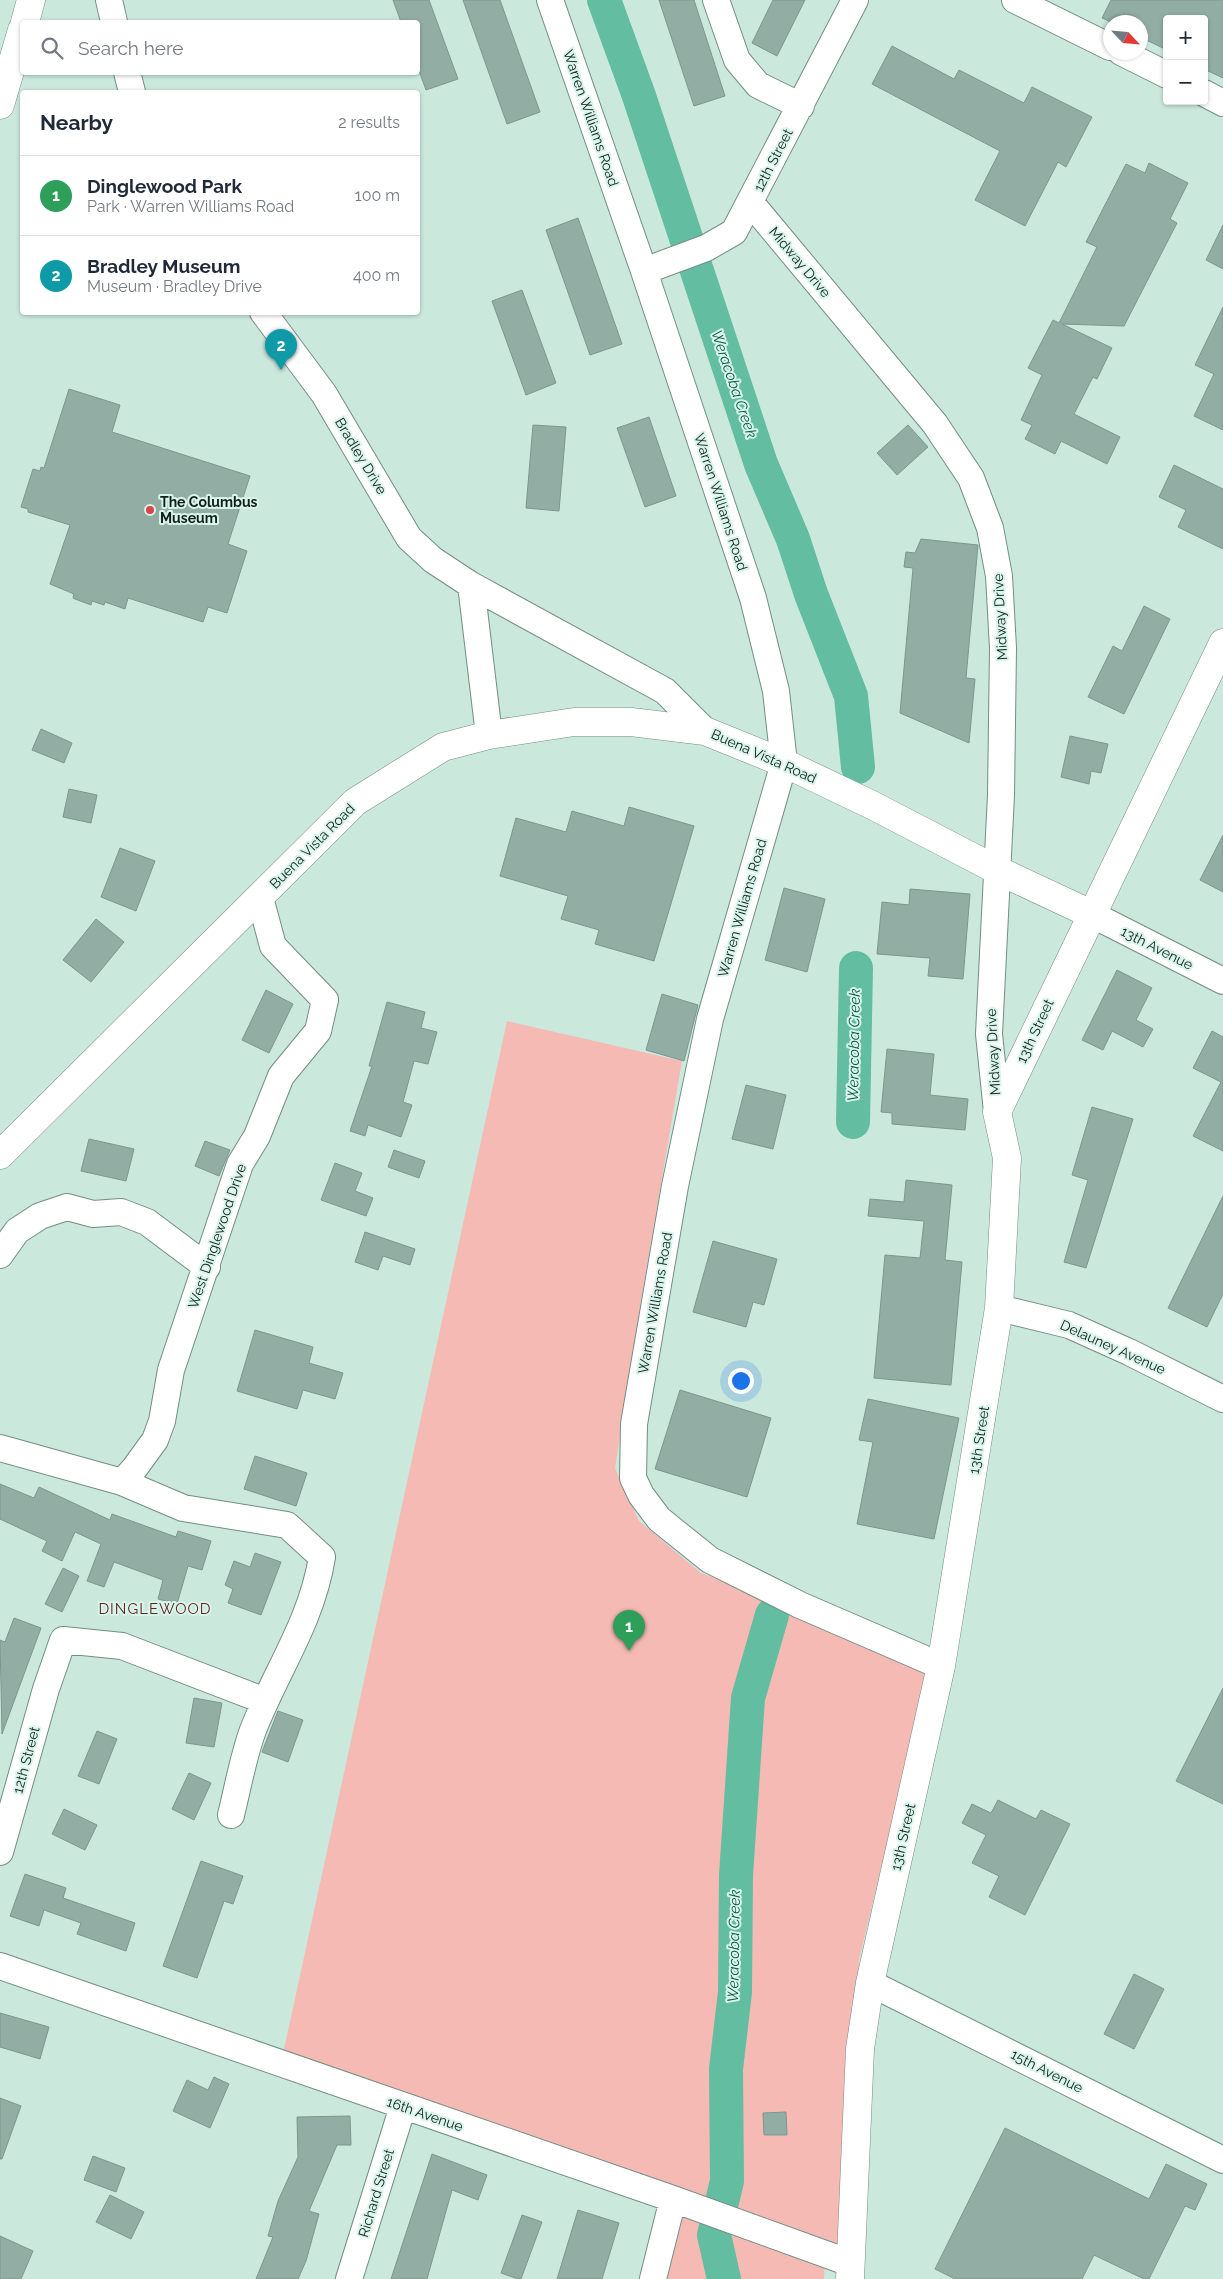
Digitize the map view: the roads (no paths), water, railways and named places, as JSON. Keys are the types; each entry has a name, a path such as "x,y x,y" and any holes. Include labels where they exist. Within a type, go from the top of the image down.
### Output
{"main road":[{"path":"26,20 31,0"},
{"path":"0,105 20,37"},
{"name":"13th Street","path":"850,2271 860,2049 870,1983 941,1666 1000,1308 1006,1158 997,1112 1092,914 1216,677 1223,643"},
{"name":"Buena Vista Road","path":"0,1155 260,898 354,802 443,747 489,735 574,722 631,722 705,731 784,764 872,805 997,870 1092,914"}],"street":[{"path":"109,0 114,20"},
{"name":"Warren Williams Road","path":"550,0 644,271 753,598 776,691 784,764 710,1019 702,1056 675,1186 634,1424 633,1478 641,1495 660,1519 710,1560 800,1606 941,1666"},
{"name":"12th Street","path":"644,271 706,248 734,232 751,203 856,0"},
{"path":"1015,0 1103,44"},
{"path":"724,6 737,60 758,85 801,106"},
{"path":"1137,60 1163,73"},
{"path":"128,75 132,90"},
{"path":"1208,96 1223,103"},
{"name":"Midway Drive","path":"751,203 935,424 972,478 990,528 999,576 1003,648 1001,794 989,1034 997,1112"},
{"name":"Bradley Drive","path":"265,315 324,394 410,538 433,560 471,585 665,691 705,731"},
{"path":"471,585 489,735"},
{"name":"West Dinglewood Drive","path":"122,1482 155,1440 162,1421 171,1370 240,1164 257,1136 281,1076 318,1031 325,1000 274,946 260,898"},
{"name":"13th Avenue","path":"1092,914 1223,981"},
{"path":"0,1255 17,1231 40,1216 67,1207 94,1214 121,1212 147,1222 207,1267"},
{"name":"Delauney Avenue","path":"1000,1308 1069,1325 1129,1352 1223,1399"},
{"path":"0,1448 122,1482 183,1508 287,1525 322,1557 318,1584 301,1629 265,1701 252,1732 231,1815"},
{"name":"12th Street","path":"0,1852 62,1640 122,1646 265,1701"},
{"name":"16th Avenue","path":"0,1966 699,2208 744,2225 850,2271"},
{"name":"15th Avenue","path":"870,1983 1223,2160"},
{"name":"Richard Street","path":"349,2279 403,2106"},
{"path":"653,2279 673,2199"}],"waterway":[{"name":"Weracoba Creek","path":"604,0 639,96 761,464 793,539 811,594 851,696 858,767"},
{"name":"Weracoba Creek","path":"853,1122 856,968"},
{"name":"Weracoba Creek","path":"724,2279 714,2235 727,2181 726,2069 735,1992 736,1875 748,1698 772,1615"}],"place":[{"name":"Bradley Museum","path":"281,370"},
{"name":"The Columbus Museum","path":"150,510"},
{"name":"Dinglewood Park","path":"629,1651"}],"district":[{"name":"DINGLEWOOD","path":"155,1609"}]}
